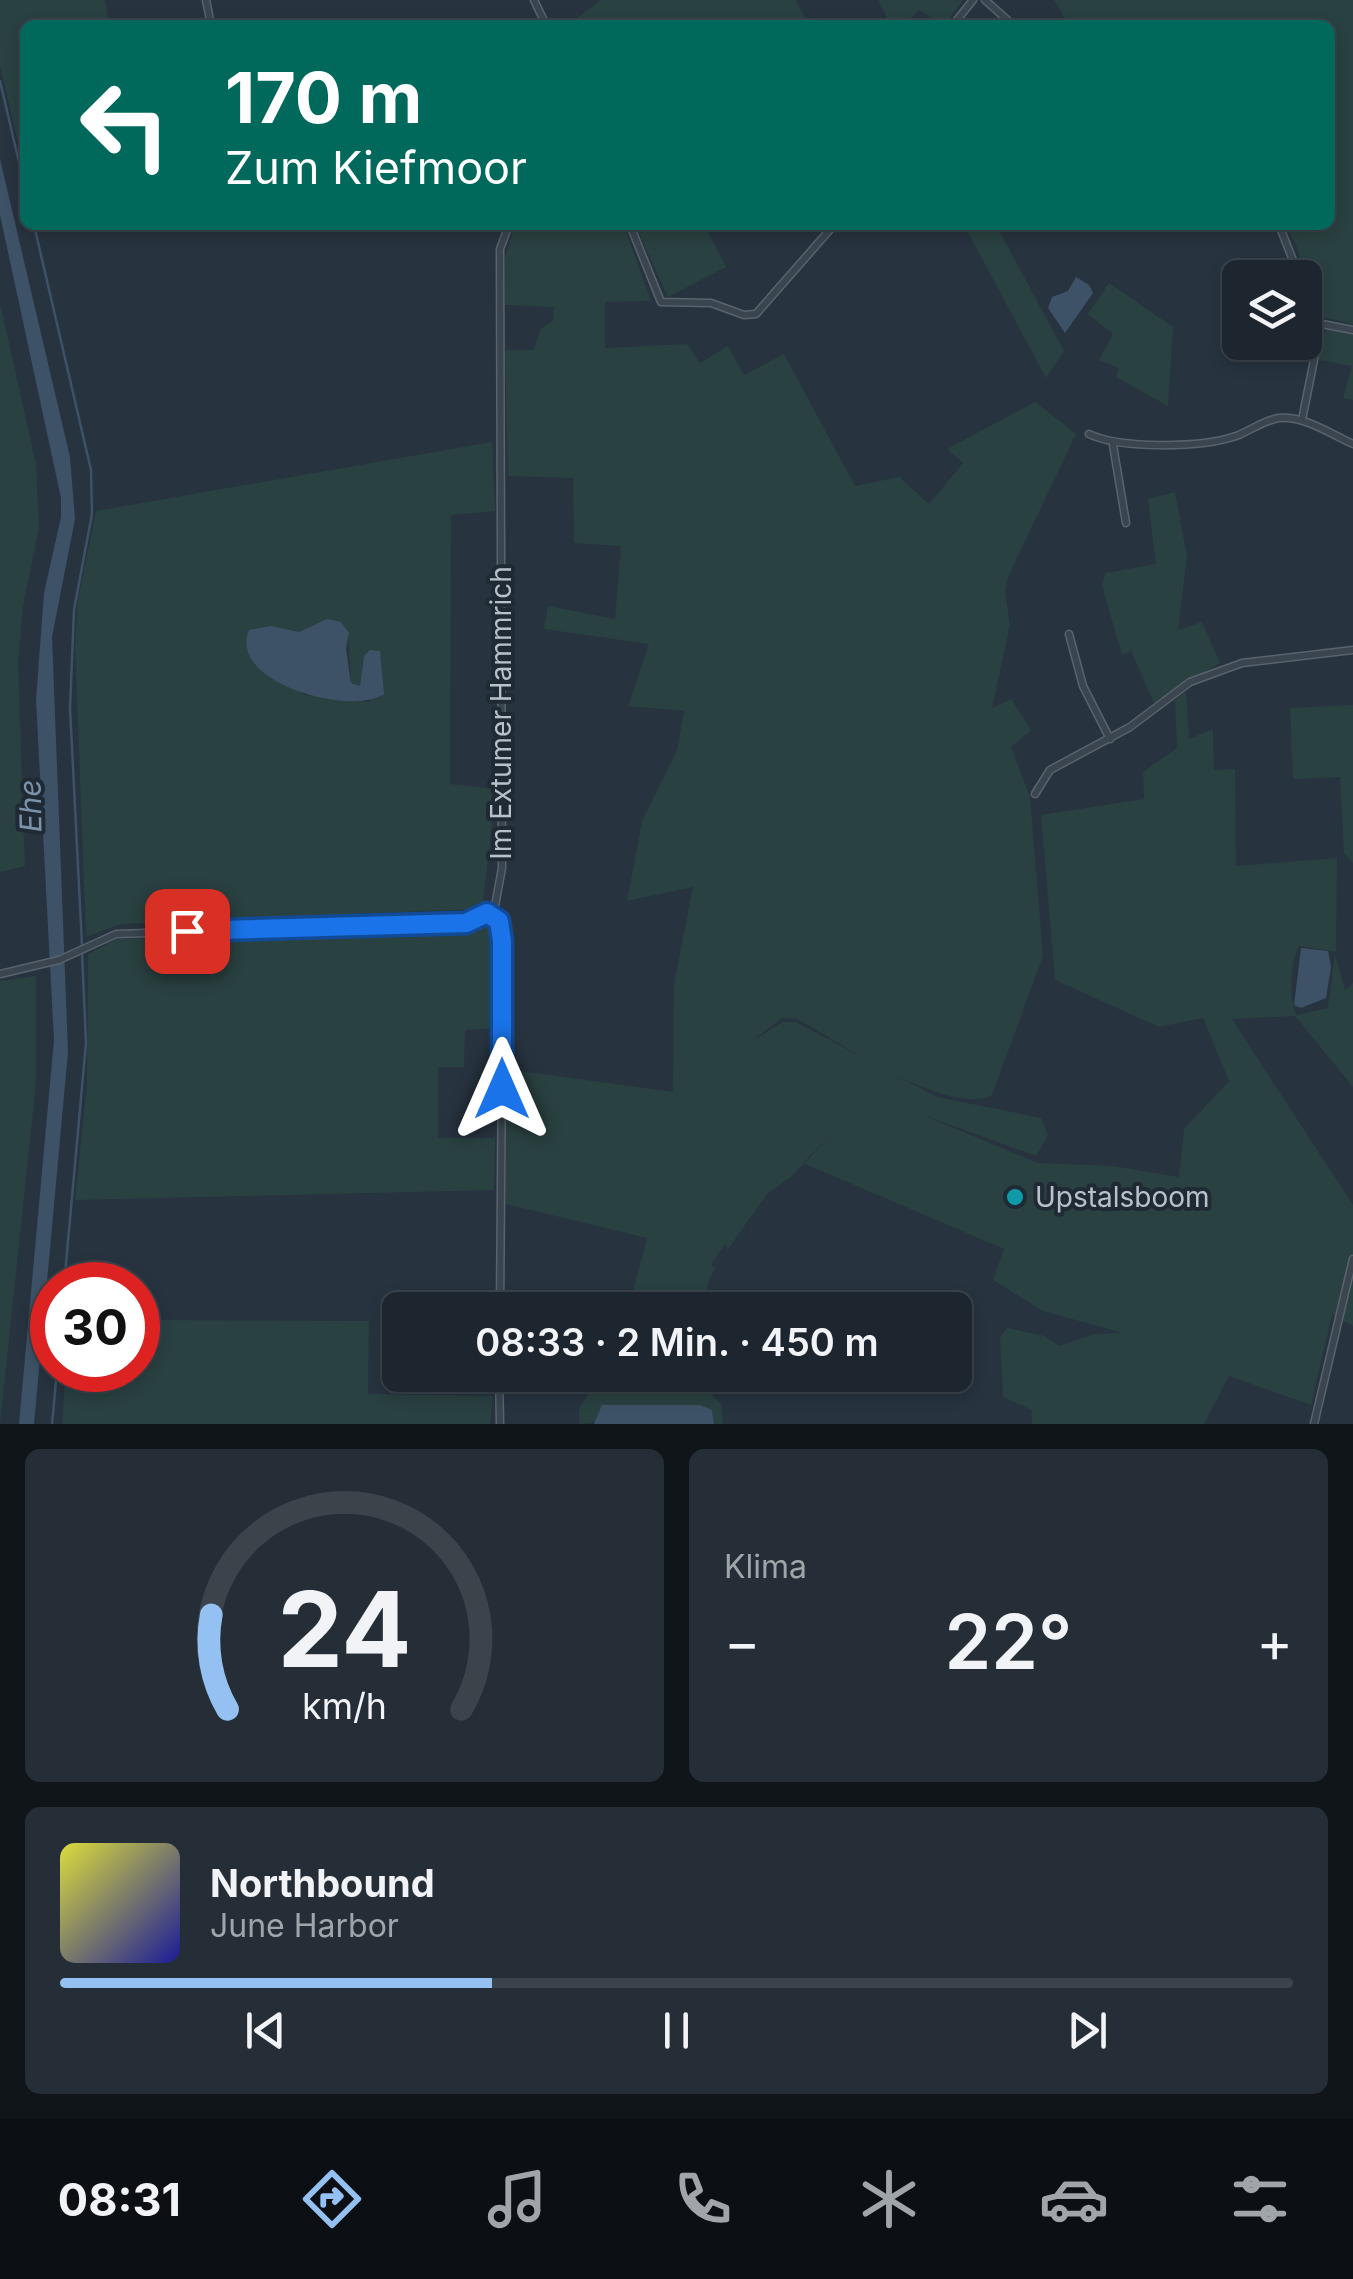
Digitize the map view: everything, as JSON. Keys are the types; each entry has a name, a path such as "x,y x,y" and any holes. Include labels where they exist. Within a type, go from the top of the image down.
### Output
{"street":[{"path":"957,20 973,0"},
{"path":"985,0 1007,20"},
{"name":"Im Extumer Hammrich","path":"487,913 500,898 502,868 500,249 507,230"},
{"path":"632,230 662,302 711,303 744,315 764,308 830,230"},
{"path":"1281,230 1293,260"},
{"path":"1322,324 1353,330"},
{"path":"1302,420 1314,360"},
{"path":"1089,434 1113,445 1233,437 1279,418 1302,420 1353,444"},
{"path":"1113,445 1126,523"},
{"path":"1069,634 1083,686 1110,738"},
{"path":"1034,794 1050,770 1110,738 1190,682 1242,663 1353,650"},
{"path":"0,974 24,971 116,934 466,923 487,913 499,921 502,941 500,1292"},
{"path":"1314,1424 1353,1259"},
{"path":"499,1392 500,1424"}],"green space":[{"path":"0,0 105,0 108,20 20,20 20,152 0,66"},
{"path":"601,0 796,0 806,20 575,20"},
{"path":"878,0 963,0 948,20 936,20 919,10 910,20 888,20"},
{"path":"1054,0 1353,0 1353,324 1322,317 1322,260 1300,260 1288,230 1335,230 1335,20 1066,20"},
{"path":"513,230 626,230 651,301 605,302 605,348 687,344 700,363 728,346 744,375 784,354 855,486 899,477 929,504 963,463 947,449 1035,402 1076,434 1008,577 1005,592 1010,625 992,708 1011,699 1031,730 1011,747 1030,797 1043,956 992,1095 972,1099 922,1087 797,1019 782,1018 752,1041 783,1022 796,1022 937,1097 1041,1118 1048,1135 1036,1156 923,1115 1038,1163 1113,1166 1179,1177 1184,1129 1229,1081 1203,1018 1159,1027 1055,980 1041,815 1144,799 1143,772 1177,748 1175,700 1186,691 1189,739 1213,729 1214,770 1235,769 1236,866 1337,858 1336,952 1299,946 1292,971 1292,991 1296,1015 1328,1008 1335,954 1345,990 1353,983 1353,1087 1295,1016 1232,1019 1353,1205 1353,1326 1333,1316 1333,1311 1311,1405 1229,1376 1204,1424 1032,1424 1032,1410 1003,1397 1000,1337 1007,1328 1045,1336 1059,1346 1094,1334 1123,1333 1043,1311 993,1280 1004,1249 804,1163 768,1193 728,1249 725,1244 711,1265 716,1267 707,1292 633,1292 647,1238 506,1204 506,1069 673,1092 674,984 693,887 627,901 642,821 677,750 684,711 628,706 649,644 544,629 548,606 615,619 621,546 574,543 573,478 508,476 505,350 534,350 540,329 553,321 554,307 505,305 505,258"},
{"path":"637,230 707,230 726,267 668,297"},
{"path":"967,230 999,230 1064,351 1046,378"},
{"path":"1109,283 1173,327 1168,406 1116,377 1119,368 1099,360 1113,334 1088,314"},
{"path":"0,303 36,464 39,528 23,606 18,663 25,866 0,872"},
{"path":"1327,328 1353,333 1353,400 1343,398 1352,366 1319,360"},
{"path":"492,442 495,511 451,515 450,784 496,789 483,902 476,909 121,924 86,937 75,647 78,599 96,511","holes":["315,624 348,633 351,683 360,686 364,656 371,702 305,695 278,679 271,626 299,632"]},
{"path":"1175,492 1187,557 1178,630 1202,622 1220,663 1154,703 1131,651 1122,655 1102,586 1105,573 1156,564 1148,499"},
{"path":"1353,705 1353,863 1344,853 1340,777 1293,779 1290,708"},
{"path":"477,924 495,930 499,941 498,1028 465,1030 464,1067 438,1067 438,1138 495,1138 494,1190 75,1200 87,1083 88,954 117,939"},
{"path":"36,976 36,1083 0,1424 0,981"},
{"path":"160,1320 369,1321 368,1394 493,1396 490,1424 62,1424 64,1392 160,1392"},
{"path":"589,1392 708,1392 721,1403 723,1424 714,1424 712,1410 579,1424 579,1408"}],"water":[{"path":"0,159 70,457 75,519 52,637 68,1052 49,1262 34,1262 54,1040 36,700 44,593 61,517 61,498 0,215"},
{"path":"1076,277 1089,285 1093,293 1065,333 1048,308 1052,297 1068,291"},
{"path":"327,619 341,622 349,633 346,649 351,683 360,686 364,656 370,650 380,651 384,694 345,701 295,690 256,665 247,649 249,630 271,626 299,632"},
{"path":"1301,948 1328,951 1331,967 1326,998 1301,1008 1294,1005"},
{"path":"30,1303 30,1392 37,1392 34,1424 19,1424"},
{"path":"602,1405 699,1405 712,1410 714,1424 594,1424"}],"waterway":[{"path":"0,81 20,167"},
{"path":"35,230 91,470 92,514 74,610 70,708 82,945"},
{"path":"66,1262 86,1043 82,953"},
{"path":"52,1424 55,1392"}],"place":[{"name":"Upstalsboom","path":"1015,1197"}],"route":[{"path":"187,931 466,923 487,913 499,921 502,941 502,1089"}],"water label":[{"name":"Ehe","path":"31,806"}]}
